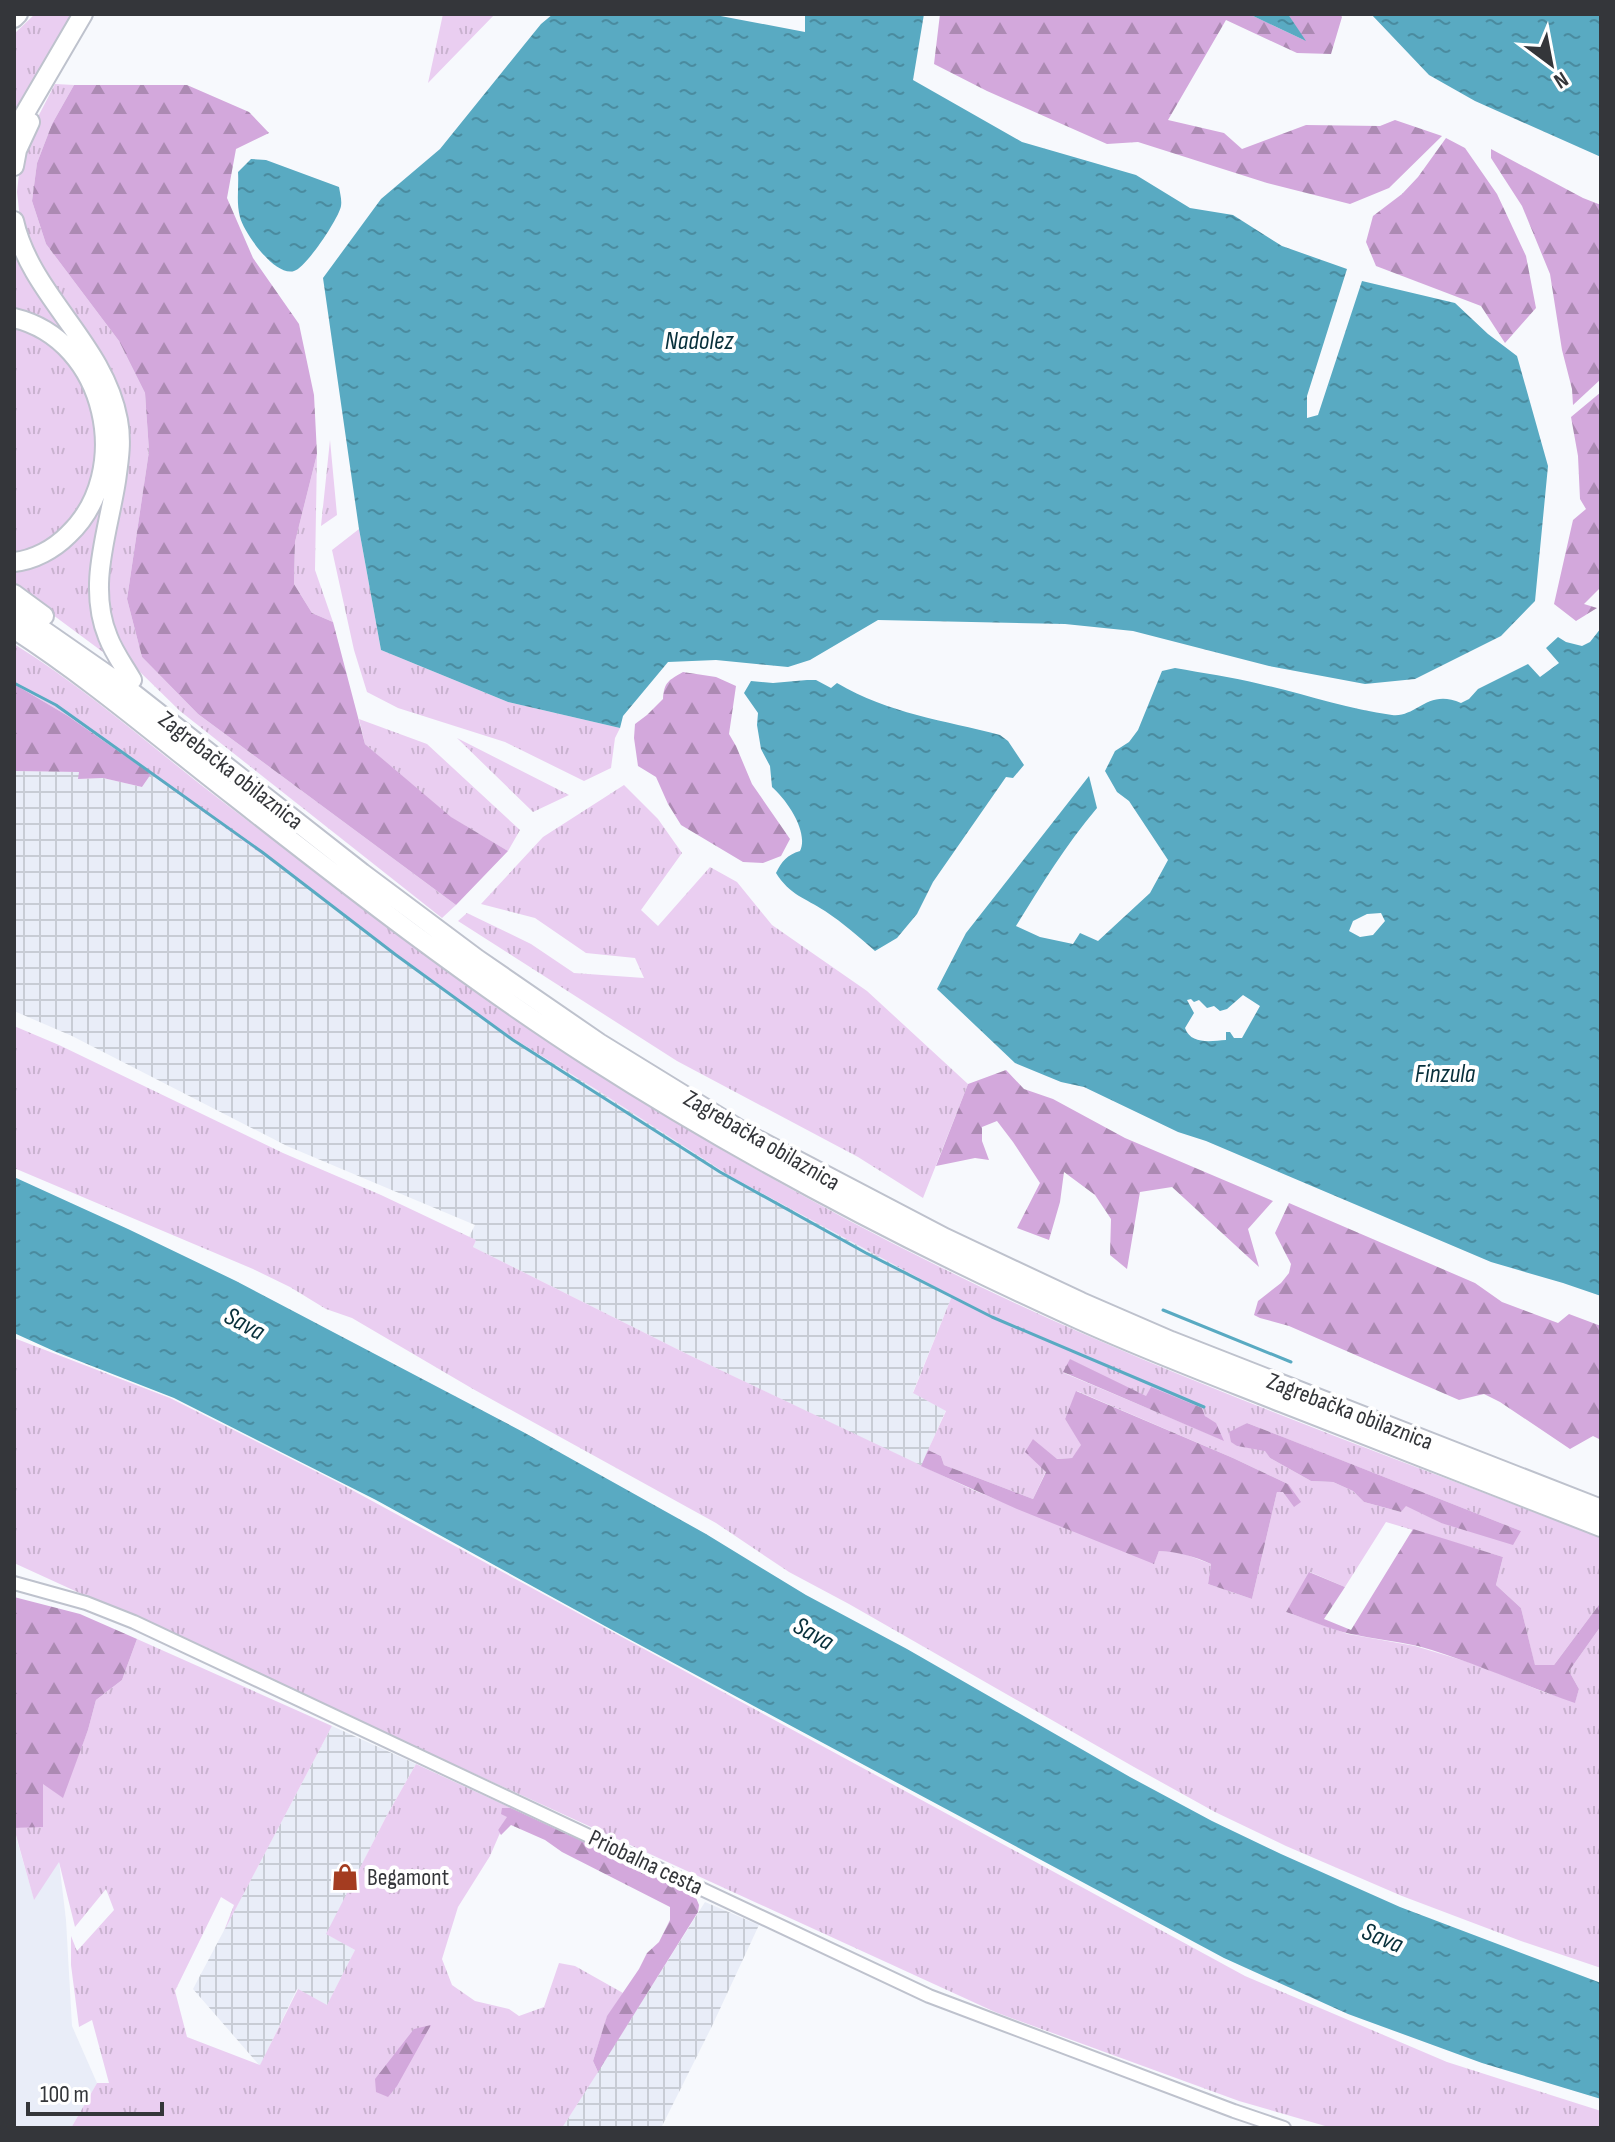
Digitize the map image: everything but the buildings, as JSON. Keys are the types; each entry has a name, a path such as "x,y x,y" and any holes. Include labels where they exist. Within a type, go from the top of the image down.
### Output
{"highway":[{"path":"14,132 83,14"},
{"path":"14,166 22,139 59,67 61,50"},
{"path":"14,221 27,259 96,362 115,404 122,444 101,555 99,596 108,638 132,680"},
{"path":"14,318 49,334 73,357 95,392 103,414 106,440 98,489 77,527 56,546 14,562"},
{"path":"14,594 132,680 199,738 211,756"},
{"name":"Zagrebačka obilaznica","path":"14,610 129,690 401,903 536,1001 661,1083 792,1159 945,1238 1171,1341 1601,1509"},
{"name":"Zagrebačka obilaznica","path":"14,629 96,688 380,909 520,1010 687,1118 790,1177 939,1254 1082,1321 1601,1527"},
{"path":"14,640 152,731"}],"street":[{"name":"Priobalna cesta","path":"14,1583 86,1603 134,1622 929,1996 1284,2128"}],"shaded area":[{"path":"14,771 79,772 79,779 103,778 142,787 151,774 485,1021 730,1176 952,1296 913,1392 946,1410 921,1466 473,1247 475,1240 469,1237 475,1225 287,1146 72,1036 14,1011"},
{"path":"332,1726 416,1764 327,1934 355,1950 327,2006 297,1989 260,2066 193,1989"},
{"path":"14,1830 34,1899 59,1861 72,2026 97,2083 71,2128 14,2128"},
{"path":"705,1902 759,1925 661,2128 562,2128"}],"green space":[{"path":"35,14 73,14 14,112 14,34"},
{"path":"443,14 495,14 428,83"},
{"path":"940,14 1249,14 1304,40 1288,14 1340,14 1342,17 1331,54 1297,53 1226,20 1168,120 1224,133 1242,149 1306,125 1380,126 1395,120 1442,136 1389,188 1350,204 1267,183 1138,142 1107,144 987,91 934,64"},
{"path":"55,84 74,85 52,124 37,163 32,201 46,244 119,341 145,393 149,451 127,599 142,657 198,714 456,905 442,918 180,711 140,672 125,651 114,627 108,600 107,568 127,451 42,273 20,219 17,192 20,164 27,138"},
{"path":"74,85 187,85 249,112 269,133 236,149 227,198 253,258 299,324 314,395 317,454 295,542 294,584 312,613 333,622 365,744 451,817 508,851 456,905 198,714 142,657 127,599 149,451 145,393 119,341 46,244 32,201 37,163 52,124"},
{"path":"1446,138 1465,148 1497,194 1526,256 1536,308 1505,343 1481,306 1376,266 1366,242 1373,216 1418,177"},
{"path":"1491,149 1601,205 1601,379 1573,405 1550,274 1522,206 1491,158"},
{"path":"14,244 89,361 14,311"},
{"path":"14,325 51,343 79,374 99,431 94,477 73,520 45,543 14,553"},
{"path":"1601,392 1601,587 1584,604 1597,608 1576,621 1554,604 1573,520 1586,509 1580,499 1578,456 1571,417"},
{"path":"330,440 337,515 321,526"},
{"path":"113,451 93,556 115,661 14,586 14,566 65,546"},
{"path":"317,454 315,570 333,622 312,613 294,584 295,542"},
{"path":"359,529 381,650 508,702 620,728 615,738 611,768 584,781 505,742 398,708 367,692 354,650 332,550"},
{"path":"14,644 96,701 201,785 499,1007 676,1122 848,1220 1099,1341 1601,1538 1601,1602 1554,1665 1535,1666 1521,1608 1496,1585 1503,1557 1386,1522 1345,1587 1310,1572 1286,1612 1348,1634 1415,1646 1478,1665 1575,1702 1579,1689 1569,1671 1601,1626 1601,1968 1402,1896 1215,1812 789,1572 716,1523 473,1389 352,1318 326,1309 253,1269 14,1168 14,1026 476,1240 473,1247 689,1355 973,1490 1154,1563 1159,1551 1179,1552 1211,1564 1208,1584 1252,1599 1277,1492 1283,1492 1288,1484 1077,1391 1065,1419 1082,1445 1072,1458 1056,1459 1033,1439 1046,1471 1033,1499 944,1465 941,1456 928,1450 946,1411 913,1393 952,1296 730,1176 485,1021 109,744 14,684","holes":["1071,1360 1146,1397 1151,1388 1203,1413 1223,1440 1064,1373","1247,1423 1521,1531 1441,1523 1406,1505 1401,1512 1364,1502 1353,1491 1333,1482 1311,1481 1270,1458 1265,1450 1237,1446 1229,1433"]},
{"path":"683,672 716,677 736,686 729,734 752,784 790,839 781,856 763,863 743,862 681,825 656,777 638,766 635,724 663,699 668,682"},
{"path":"14,684 68,716 151,774 142,787 103,778 78,779 79,772 14,771"},
{"path":"359,719 427,744 520,830 508,851 450,817 365,744"},
{"path":"457,738 569,795 533,812"},
{"path":"624,785 658,819 682,853 641,910 658,926 710,867 737,882 772,925 867,991 968,1084 923,1198 858,1157 677,1061 458,921 467,913 531,944 574,973 644,978 635,958 586,953 535,918 481,904 543,837"},
{"path":"1006,1070 1024,1089 1053,1099 1125,1138 1273,1201 1248,1229 1259,1267 1172,1187 1140,1192 1127,1269 1110,1255 1111,1219 1095,1195 1064,1172 1060,1202 1049,1240 1017,1228 1040,1183 997,1121 982,1127 982,1141 989,1160 975,1158 936,1166 968,1084"},
{"path":"1289,1203 1475,1283 1502,1302 1558,1323 1569,1314 1601,1326 1601,1440 1593,1436 1570,1449 1484,1394 1459,1400 1289,1326 1254,1315 1258,1301 1289,1273 1291,1264 1275,1233"},
{"path":"14,1338 170,1398 341,1484 1245,1976 1447,2062 1601,2111 1601,2128 1332,2128 1239,2101 995,2012 14,1563"},
{"path":"1070,1359 1146,1396 1151,1387 1202,1408 1205,1416 1216,1423 1224,1441 1063,1372"},
{"path":"1076,1391 1288,1484 1301,1502 1294,1507 1283,1492 1277,1492 1252,1599 1208,1584 1211,1564 1205,1561 1159,1551 1154,1564 1017,1509 921,1466 928,1450 941,1456 944,1465 1033,1499 1046,1472 1025,1452 1033,1439 1057,1459 1072,1458 1081,1445 1065,1419"},
{"path":"1247,1423 1521,1531 1513,1545 1441,1523 1406,1506 1401,1512 1364,1502 1353,1491 1333,1482 1311,1481 1270,1458 1265,1451 1231,1442 1229,1432"},
{"path":"1413,1529 1503,1557 1496,1585 1521,1608 1535,1665 1554,1665 1601,1602 1601,1626 1569,1671 1579,1689 1575,1703 1438,1652 1343,1632 1286,1612 1309,1572 1345,1587 1324,1619 1351,1630"},
{"path":"14,1597 80,1614 137,1639 122,1680 96,1700 63,1798 43,1784 43,1827 14,1828"},
{"path":"137,1639 332,1726 224,1931 234,1905 221,1897 175,1991 187,2037 260,2065 298,1989 327,2005 355,1950 326,1934 416,1764 511,1808 502,1808 508,1817 498,1830 500,1833 490,1856 458,1907 442,1959 452,1985 475,2001 509,2009 519,2016 544,2007 559,1963 575,1966 623,1993 607,2017 593,2061 598,2072 562,2128 71,2128 97,2083 109,2083 92,2020 79,2027 71,1965 71,1936 77,1951 114,1910 106,1889 75,1927 59,1862 34,1900 14,1828 43,1826 43,1783 62,1797 96,1700 122,1680"},
{"path":"502,1808 511,1808 694,1893 699,1905 698,1912 598,2072 593,2061 607,2016 647,1953 659,1942 670,1920 670,1907 511,1825 501,1835 498,1830 507,1817 501,1814"},
{"path":"431,2025 388,2097 376,2092 375,2079 414,2029"}],"water":[{"name":"Nadolez","path":"553,14 710,14 805,32 805,14 924,14 913,80 1022,142 1136,175 1190,208 1233,215 1282,246 1347,269 1307,396 1307,418 1318,415 1362,281 1455,303 1517,356 1548,466 1535,601 1501,636 1415,679 1365,684 1269,666 1133,631 1065,624 878,620 810,660 788,667 716,660 668,662 623,716 620,728 508,702 381,650 359,529 323,278 381,199 440,149 541,24"},
{"path":"1249,14 1288,14 1306,41"},
{"path":"1371,14 1601,14 1601,157 1475,101 1429,75"},
{"path":"251,159 266,160 339,187 341,206 334,221 314,252 294,271 278,267 261,252 240,217 238,172"},
{"name":"Finzula","path":"1601,628 1601,1296 1491,1262 1206,1141 1178,1132 1084,1087 1061,1082 1015,1063 937,989 966,933 1089,776 1097,808 1064,851 1016,926 1040,937 1073,944 1080,933 1098,941 1150,893 1168,860 1105,771 1115,751 1129,742 1138,730 1162,671 1175,668 1228,677 1359,709 1401,715 1439,699 1461,703 1478,689 1528,664 1540,677 1559,663 1546,648 1558,637 1582,646 1590,642","holes":["1381,913 1385,921 1373,935 1360,937 1349,931 1353,921 1367,914","1243,995 1260,1006 1242,1038 1234,1038 1226,1032 1226,1040 1202,1041 1188,1033 1185,1028 1194,1013 1187,1000 1199,1000 1207,1008 1214,1006 1220,1011"]},
{"path":"816,680 831,688 837,683 897,709 1000,735 1008,741 1024,765 1013,778 1006,777 933,882 917,914 897,938 875,951 832,916 792,891 776,873 785,859 800,851 802,835 790,808 772,787 770,766 761,749 758,713 744,693 751,681"},
{"name":"Sava","path":"14,1177 236,1281 525,1433 706,1534 806,1595 1212,1821 1400,1907 1601,1983 1601,2099 1482,2063 1348,2014 1224,1958 376,1500 174,1398 14,1333"}],"waterway":[{"path":"14,683 56,705 262,852 513,1040 720,1172 866,1253 992,1317 1204,1407"},
{"path":"1163,1310 1291,1362"}],"place":[{"name":"Begamont","path":"345,1877"}]}
